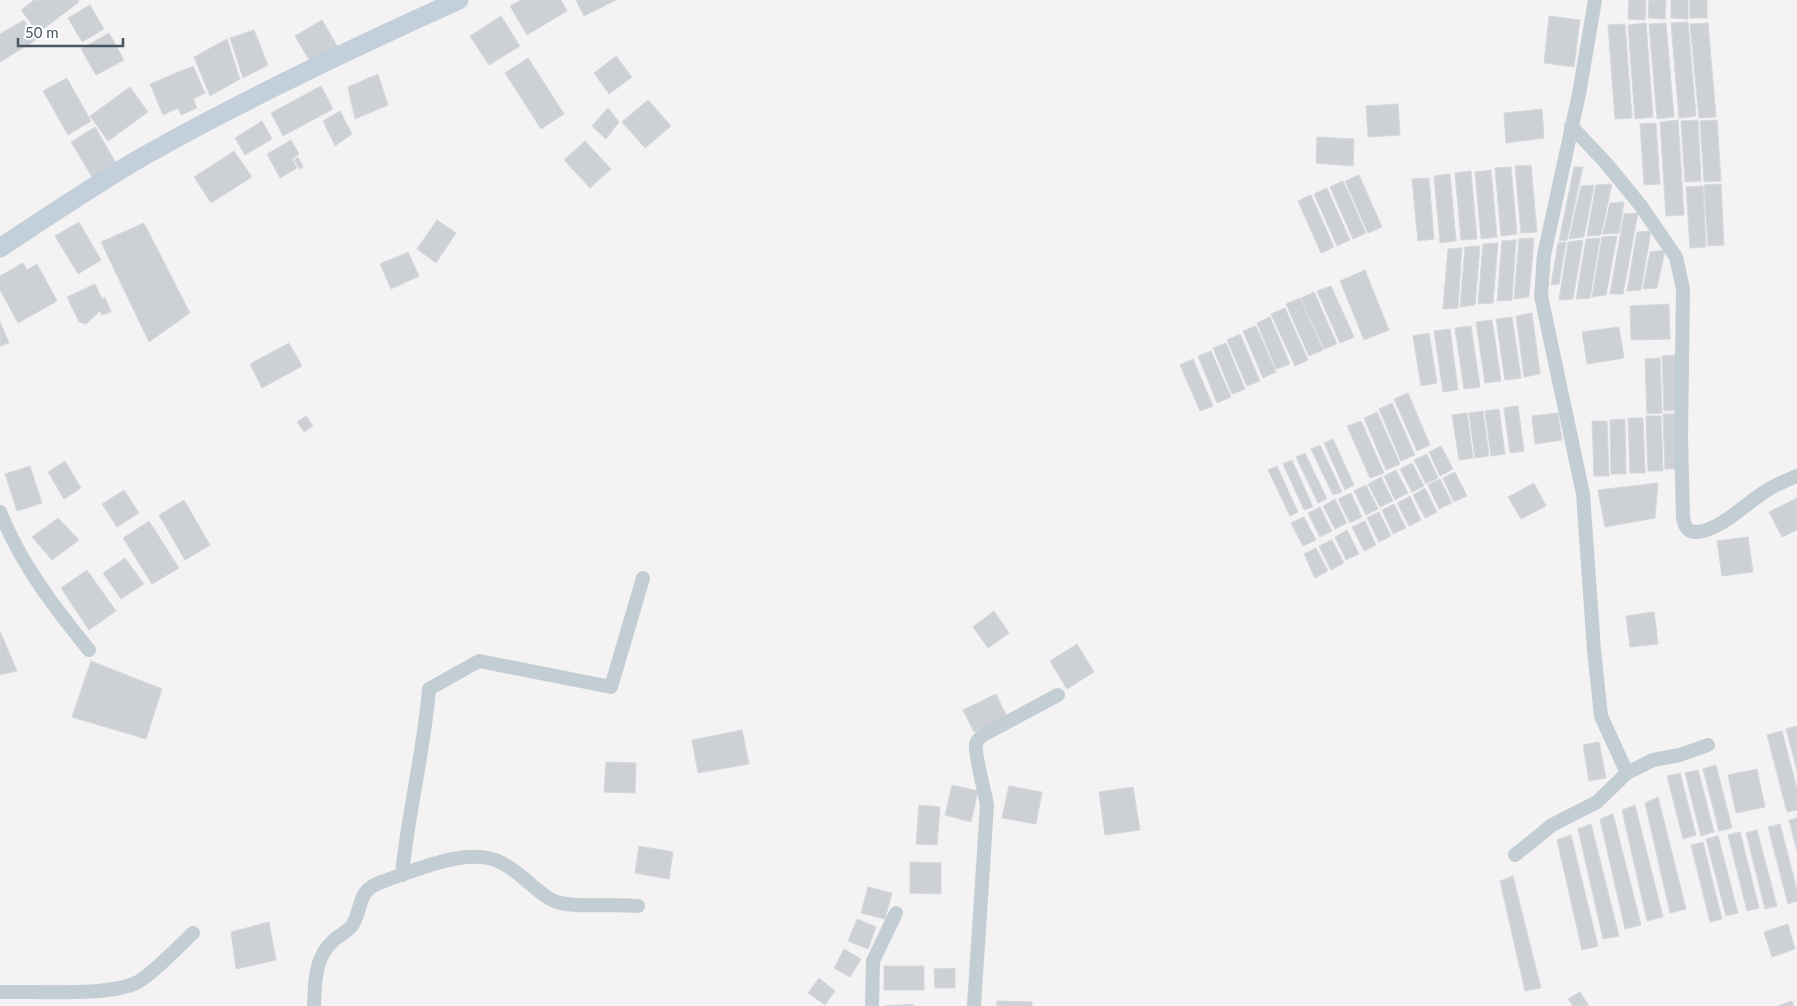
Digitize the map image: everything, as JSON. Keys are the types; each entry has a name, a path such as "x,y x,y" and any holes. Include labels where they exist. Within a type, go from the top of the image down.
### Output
{"main road":[{"path":"0,248 136,161 207,122 360,46 459,0"}],"street":[{"path":"1595,0 1544,255 1541,296 1583,494 1594,650 1601,716 1627,773"},
{"path":"1571,126 1606,163 1641,206 1676,257 1683,289 1681,437 1683,517 1686,527 1689,531 1696,532 1713,526 1768,489 1797,476"},
{"path":"0,512 23,560 51,603 89,650"},
{"path":"402,875 405,840 426,728 429,689 479,661 611,687 643,578"},
{"path":"974,1006 986,805 982,773 975,752 976,741 983,735 1058,695"},
{"path":"1515,855 1552,825 1597,802 1627,773 1652,760 1680,755 1708,745"},
{"path":"314,1006 316,974 322,955 332,941 344,934 353,924 363,892 370,886 451,859 479,857 501,862 554,900 567,904 638,906"},
{"path":"872,1006 873,961 896,913"},
{"path":"0,992 105,991 123,987 138,981 193,933"}],"building":[{"path":"34,0 78,0 79,2 38,33 21,10"},
{"path":"521,0 561,0 567,11 527,35 510,6"},
{"path":"576,0 616,0 584,16"},
{"path":"1629,0 1646,0 1645,20 1628,19"},
{"path":"1649,0 1666,0 1665,19 1648,18"},
{"path":"1671,0 1688,0 1688,19 1671,18"},
{"path":"1690,0 1707,0 1707,18 1690,18"},
{"path":"90,5 104,29 82,42 68,18"},
{"path":"501,16 520,46 489,65 470,36"},
{"path":"1549,16 1580,20 1574,67 1544,63"},
{"path":"24,20 36,40 0,62 0,34"},
{"path":"322,20 339,49 312,65 295,36"},
{"path":"1688,22 1696,116 1679,118 1671,23"},
{"path":"1646,23 1653,117 1635,119 1628,25"},
{"path":"1666,23 1674,117 1657,119 1649,24"},
{"path":"1708,23 1716,117 1699,118 1690,24"},
{"path":"1625,24 1632,118 1615,119 1608,25"},
{"path":"254,30 268,65 243,78 230,38"},
{"path":"109,33 124,60 96,75 81,49"},
{"path":"227,39 240,79 210,96 194,57"},
{"path":"616,56 632,77 609,94 594,73"},
{"path":"528,58 564,114 541,129 505,73"},
{"path":"193,66 205,93 193,99 197,108 181,115 178,108 163,115 150,84"},
{"path":"378,74 388,105 355,119 348,87"},
{"path":"67,78 91,121 68,135 43,91"},
{"path":"321,86 333,109 283,136 271,113"},
{"path":"130,87 148,112 108,141 90,116"},
{"path":"648,100 671,126 645,148 622,122"},
{"path":"1398,104 1400,135 1368,137 1366,106"},
{"path":"608,108 619,122 606,139 592,126"},
{"path":"1542,109 1544,138 1506,143 1504,113"},
{"path":"340,111 352,134 335,146 323,121"},
{"path":"1678,120 1684,215 1666,216 1660,122"},
{"path":"1698,120 1701,181 1685,182 1681,121"},
{"path":"1717,120 1721,181 1704,182 1700,121"},
{"path":"262,121 272,139 245,155 235,138"},
{"path":"1656,123 1660,184 1644,185 1640,124"},
{"path":"95,127 116,163 92,177 71,142"},
{"path":"1317,137 1354,139 1353,166 1316,163"},
{"path":"291,140 299,154 292,159 297,168 280,178 267,154"},
{"path":"585,141 611,169 590,188 564,160"},
{"path":"234,151 252,177 211,203 194,177"},
{"path":"298,157 303,167 300,169 294,160"},
{"path":"1531,165 1537,232 1521,233 1515,166"},
{"path":"1511,167 1517,234 1501,236 1495,168"},
{"path":"1574,167 1583,167 1567,240 1559,241"},
{"path":"1491,170 1497,237 1481,239 1475,172"},
{"path":"1471,171 1477,239 1461,240 1455,173"},
{"path":"1450,174 1456,241 1440,243 1434,176"},
{"path":"1359,175 1382,227 1368,233 1345,181"},
{"path":"1429,178 1434,239 1418,241 1412,179"},
{"path":"1343,181 1366,233 1353,239 1330,187"},
{"path":"1612,184 1601,235 1587,236 1596,185"},
{"path":"1721,184 1724,245 1708,246 1704,185"},
{"path":"1594,185 1584,237 1569,239 1581,186"},
{"path":"1703,186 1706,247 1690,248 1686,187"},
{"path":"1327,188 1350,240 1337,246 1314,194"},
{"path":"1311,195 1334,247 1321,253 1298,201"},
{"path":"1624,202 1619,233 1603,234 1610,203"},
{"path":"1638,213 1623,294 1610,294 1624,214"},
{"path":"437,220 456,233 436,263 417,249"},
{"path":"79,222 101,260 78,274 55,236"},
{"path":"144,223 190,313 149,342 101,242"},
{"path":"1651,231 1641,290 1627,291 1637,232"},
{"path":"1617,236 1606,295 1592,297 1602,237"},
{"path":"1534,238 1529,297 1514,299 1519,239"},
{"path":"1600,238 1590,298 1576,299 1586,239"},
{"path":"1516,240 1512,300 1497,301 1502,241"},
{"path":"1583,240 1573,299 1559,300 1568,242"},
{"path":"1566,242 1559,284 1551,285 1558,243"},
{"path":"1498,243 1493,303 1478,304 1483,244"},
{"path":"1480,246 1475,305 1460,307 1465,247"},
{"path":"1462,248 1458,308 1443,309 1448,249"},
{"path":"1665,250 1657,288 1643,289 1650,252"},
{"path":"408,252 419,276 391,289 380,264"},
{"path":"23,263 27,270 37,264 57,301 18,323 0,290 0,276"},
{"path":"1365,270 1389,330 1364,340 1340,281"},
{"path":"95,284 102,299 105,297 111,312 102,315 100,311 86,324 79,322 67,297"},
{"path":"1331,286 1354,337 1340,343 1317,291"},
{"path":"1314,292 1337,344 1324,349 1301,298"},
{"path":"1300,298 1323,350 1309,356 1286,304"},
{"path":"1669,304 1670,339 1631,340 1630,306"},
{"path":"1285,308 1308,360 1295,366 1271,314"},
{"path":"1532,313 1540,374 1524,377 1516,316"},
{"path":"1270,317 1290,364 1276,369 1257,323"},
{"path":"1512,317 1521,378 1505,380 1496,319"},
{"path":"1492,320 1501,381 1485,383 1476,322"},
{"path":"0,322 9,343 0,346"},
{"path":"1256,326 1276,372 1263,378 1243,331"},
{"path":"1471,326 1480,387 1464,389 1455,328"},
{"path":"1619,327 1624,358 1587,364 1582,332"},
{"path":"1450,329 1458,390 1443,392 1434,331"},
{"path":"1429,333 1437,383 1421,386 1413,336"},
{"path":"1240,334 1260,381 1247,386 1227,340"},
{"path":"289,343 302,366 262,388 250,364"},
{"path":"1226,343 1245,389 1232,394 1213,348"},
{"path":"1211,351 1231,397 1217,403 1198,356"},
{"path":"1677,355 1679,410 1664,411 1662,356"},
{"path":"1660,358 1662,413 1647,414 1645,359"},
{"path":"1193,359 1213,406 1200,411 1180,365"},
{"path":"1408,393 1430,445 1417,451 1394,399"},
{"path":"1392,403 1415,455 1401,461 1379,409"},
{"path":"1518,406 1524,451 1510,453 1504,408"},
{"path":"1499,409 1505,454 1491,456 1485,411"},
{"path":"1483,411 1489,456 1475,458 1469,413"},
{"path":"1377,412 1400,464 1386,470 1364,418"},
{"path":"1467,413 1473,458 1459,460 1452,415"},
{"path":"1558,413 1562,440 1535,444 1532,416"},
{"path":"1663,414 1678,414 1680,469 1665,469"},
{"path":"306,416 313,426 304,432 297,422"},
{"path":"1646,416 1661,416 1663,471 1648,471"},
{"path":"1628,418 1643,418 1645,473 1630,473"},
{"path":"1625,419 1626,474 1611,474 1610,420"},
{"path":"1361,421 1384,473 1370,478 1347,426"},
{"path":"1592,421 1607,421 1609,476 1594,476"},
{"path":"1333,439 1354,485 1345,490 1324,443"},
{"path":"1320,445 1342,492 1333,495 1311,449"},
{"path":"1441,446 1453,469 1440,476 1429,452"},
{"path":"1305,453 1327,499 1318,503 1296,457"},
{"path":"1427,454 1438,478 1426,484 1414,460"},
{"path":"1292,460 1313,507 1304,510 1283,464"},
{"path":"65,461 81,488 64,499 48,472"},
{"path":"1412,463 1424,486 1412,492 1400,469"},
{"path":"30,466 42,503 17,511 5,474"},
{"path":"1277,466 1298,512 1290,516 1268,470"},
{"path":"1396,470 1408,493 1395,500 1384,476"},
{"path":"1455,472 1467,496 1454,502 1443,478"},
{"path":"1381,477 1393,501 1380,507 1368,484"},
{"path":"1440,479 1452,503 1439,509 1428,485"},
{"path":"1534,483 1546,506 1521,519 1508,497"},
{"path":"1658,483 1655,518 1605,527 1598,490"},
{"path":"1366,485 1378,509 1366,515 1354,491"},
{"path":"1425,488 1437,512 1425,518 1413,495"},
{"path":"124,490 139,513 117,527 102,504"},
{"path":"1351,493 1362,517 1350,523 1338,499"},
{"path":"1410,496 1421,520 1409,526 1397,503"},
{"path":"1797,498 1797,530 1782,537 1769,512"},
{"path":"1335,499 1347,523 1335,529 1323,506"},
{"path":"184,500 210,545 185,560 159,515"},
{"path":"1394,504 1406,528 1393,534 1382,510"},
{"path":"1320,507 1332,531 1320,537 1308,513"},
{"path":"1379,512 1391,536 1379,542 1367,518"},
{"path":"1304,517 1316,540 1303,546 1291,523"},
{"path":"58,518 79,540 52,560 32,537"},
{"path":"149,521 179,568 152,584 123,538"},
{"path":"1365,521 1376,545 1364,551 1352,527"},
{"path":"1347,530 1359,554 1346,560 1335,537"},
{"path":"1748,537 1753,572 1722,576 1717,541"},
{"path":"1332,540 1344,563 1331,570 1319,546"},
{"path":"1316,548 1328,571 1315,578 1304,554"},
{"path":"125,558 144,584 121,599 103,573"},
{"path":"87,570 116,611 89,630 61,588"},
{"path":"994,611 1009,633 988,648 973,627"},
{"path":"1654,612 1658,644 1630,647 1626,616"},
{"path":"0,631 17,671 0,675"},
{"path":"1077,644 1094,672 1067,689 1050,661"},
{"path":"91,661 162,689 146,739 72,717"},
{"path":"996,694 1006,715 974,732 963,710"},
{"path":"1797,726 1797,770 1786,729"},
{"path":"742,730 749,764 698,773 692,740"},
{"path":"1782,731 1797,789 1797,810 1787,812 1767,735"},
{"path":"1599,742 1606,778 1589,781 1583,745"},
{"path":"606,762 636,763 635,793 604,792"},
{"path":"1716,765 1732,828 1719,831 1703,769"},
{"path":"1757,769 1765,807 1736,813 1728,775"},
{"path":"1698,770 1714,832 1701,836 1685,773"},
{"path":"1680,773 1696,835 1683,839 1667,776"},
{"path":"952,785 978,791 971,822 945,815"},
{"path":"1009,786 1042,792 1036,824 1002,818"},
{"path":"1133,787 1140,830 1105,835 1099,792"},
{"path":"1658,797 1686,909 1670,913 1645,803"},
{"path":"919,805 940,807 937,845 916,844"},
{"path":"1635,805 1663,917 1647,921 1622,810"},
{"path":"1613,814 1641,925 1625,929 1600,819"},
{"path":"1797,818 1797,852 1789,820"},
{"path":"1591,824 1619,936 1603,939 1578,829"},
{"path":"1780,824 1797,890 1797,901 1788,904 1768,827"},
{"path":"1757,830 1777,906 1765,909 1746,833"},
{"path":"1740,832 1759,908 1747,911 1728,835"},
{"path":"1571,835 1598,946 1582,950 1557,840"},
{"path":"1718,836 1738,913 1726,916 1706,839"},
{"path":"1703,842 1722,919 1710,922 1691,845"},
{"path":"639,846 673,852 669,879 635,873"},
{"path":"910,862 941,863 941,894 910,893"},
{"path":"1513,876 1541,988 1525,991 1500,881"},
{"path":"868,887 892,893 885,919 861,913"},
{"path":"857,919 876,927 868,949 848,941"},
{"path":"269,922 276,960 236,969 231,932"},
{"path":"1788,924 1795,949 1772,957 1764,932"},
{"path":"844,949 861,959 850,977 834,968"},
{"path":"884,966 924,966 924,990 884,990"},
{"path":"955,968 955,988 935,988 934,969"},
{"path":"819,978 835,991 825,1005 808,993"},
{"path":"1580,992 1589,1006 1573,1006 1568,999"},
{"path":"997,1001 1032,1002 1032,1006 997,1006"},
{"path":"1792,1001 1794,1006 1778,1006"},
{"path":"913,1004 913,1006 885,1006"}]}
